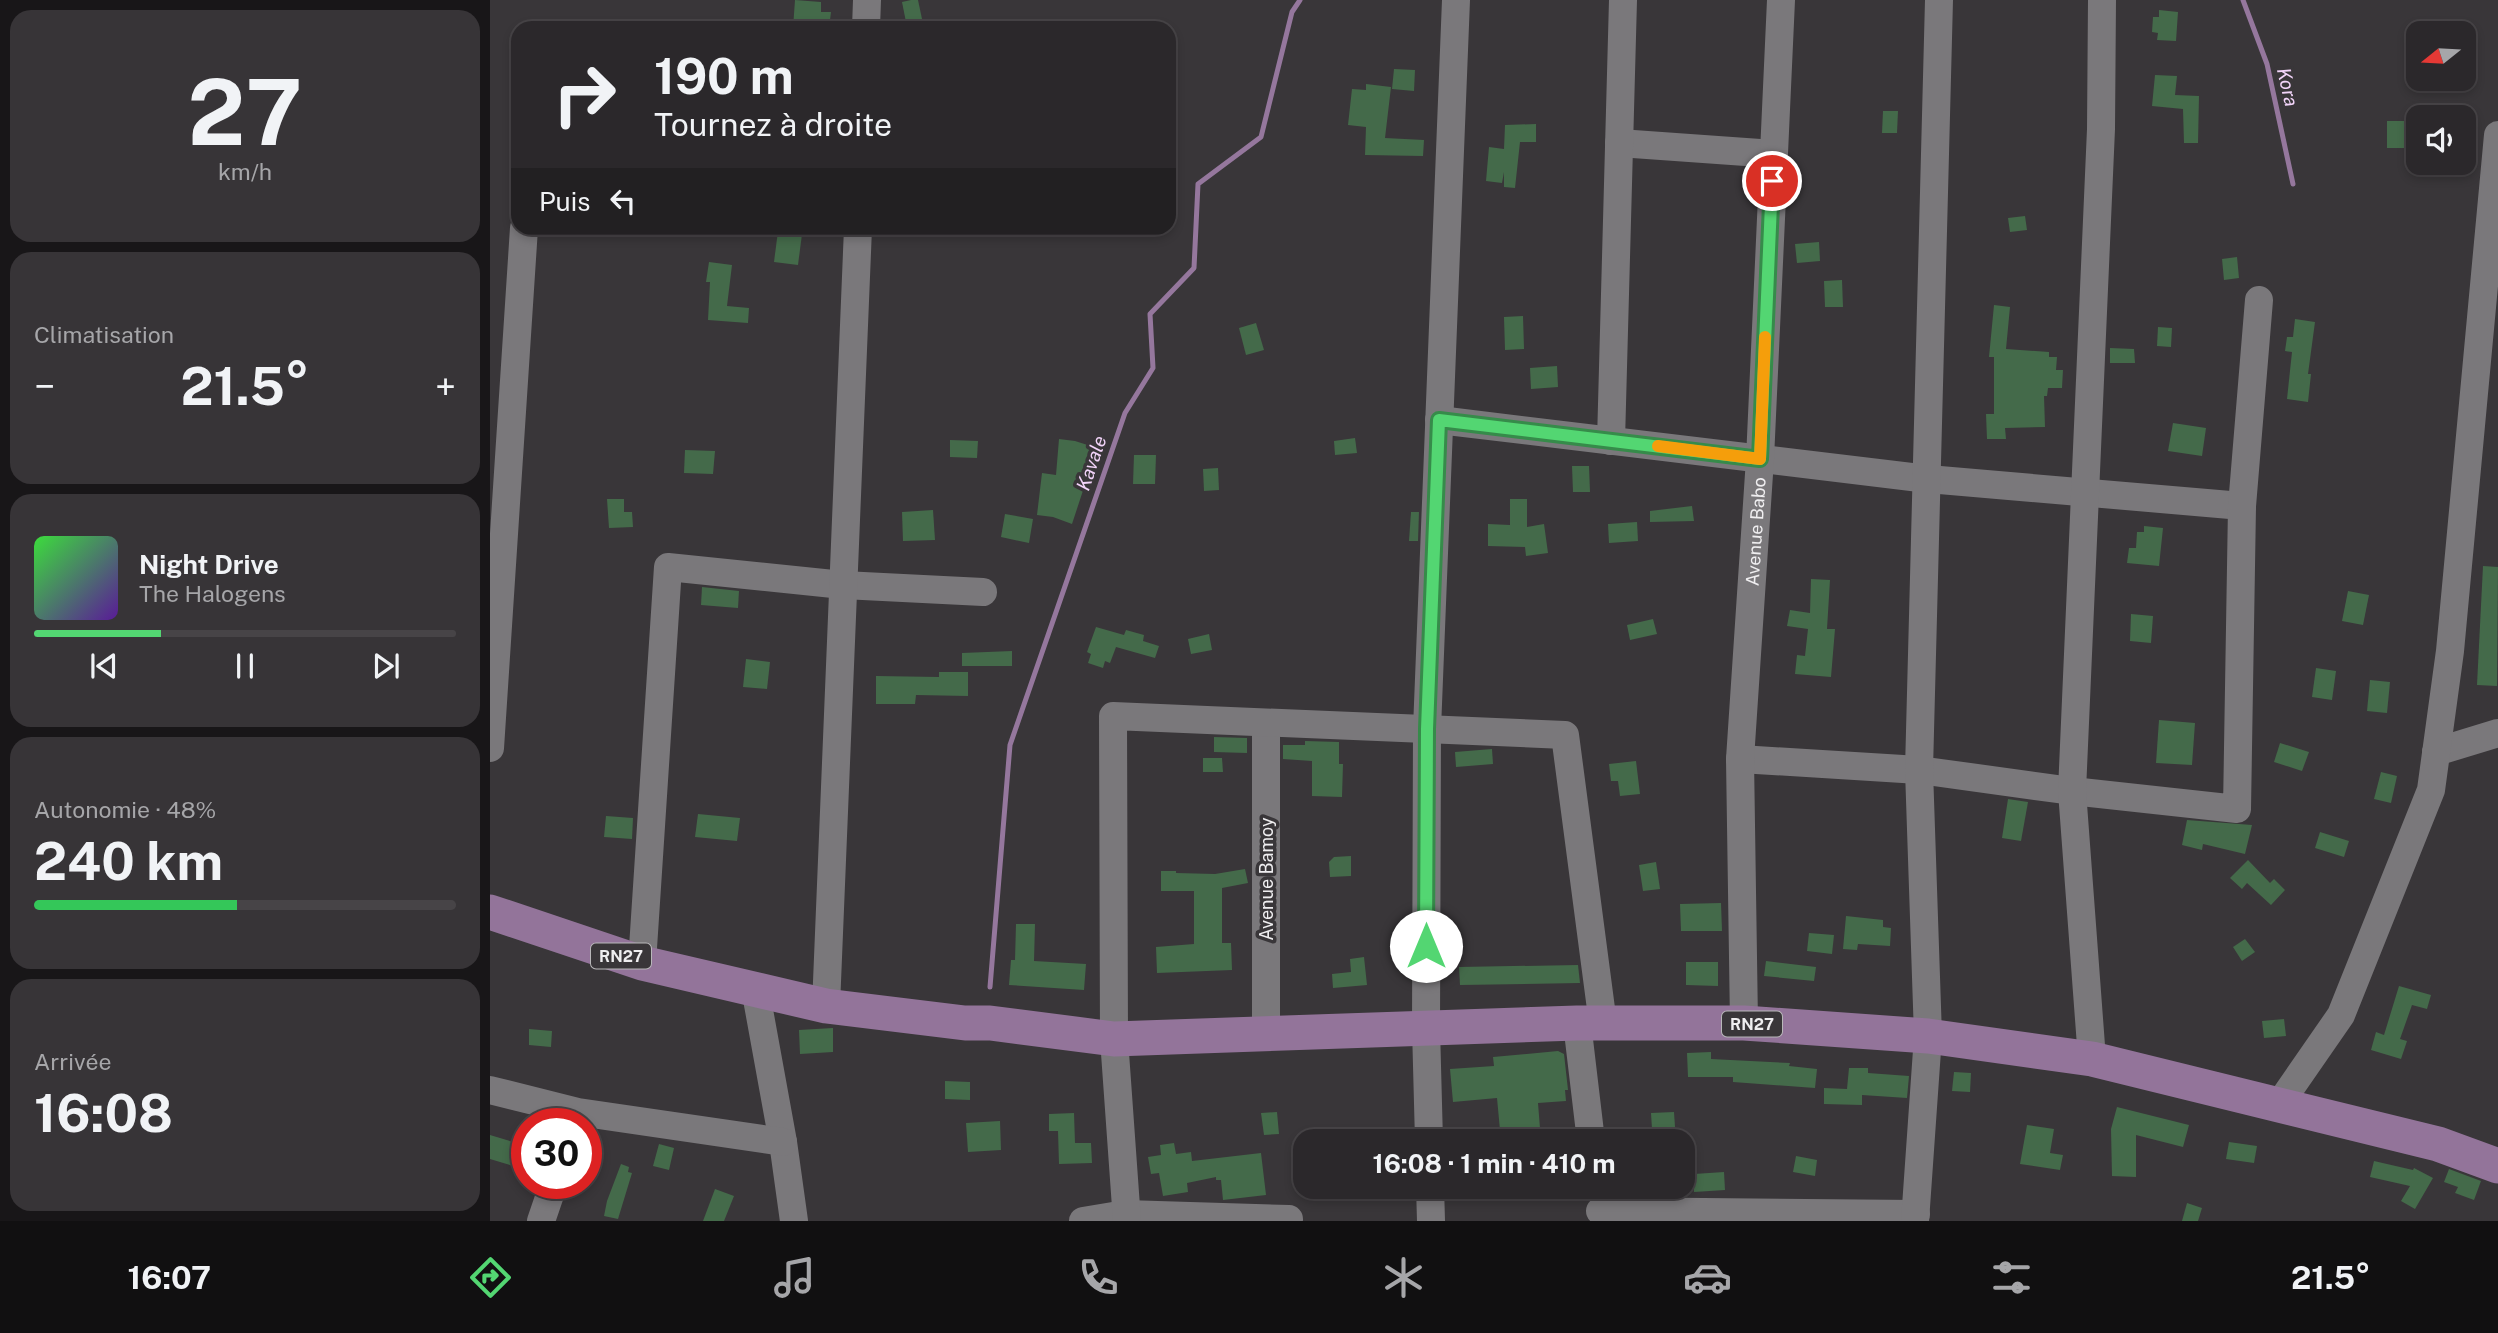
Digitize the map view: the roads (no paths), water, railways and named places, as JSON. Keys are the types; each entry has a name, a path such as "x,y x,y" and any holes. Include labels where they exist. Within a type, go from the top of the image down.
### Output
{"main road":[{"name":"RN27","path":"490,912 642,963 826,1006 1114,1039 1590,1023 1744,1023 1928,1036 2092,1059 2438,1144 2498,1166"}],"street":[{"path":"866,21 867,0"},
{"path":"1429,1129 1426,1028 1427,729 1456,0"},
{"path":"1611,441 1623,0"},
{"name":"Avenue Babo","path":"1744,1023 1740,759 1760,459 1780,0"},
{"path":"1599,1206 1916,1218 1928,1036 1919,770 1939,0"},
{"path":"2092,1059 2072,791 2101,129 2102,0"},
{"path":"2278,1106 2342,1015 2431,790 2450,651 2498,135"},
{"path":"1619,143 1774,154"},
{"path":"490,748 500,405 523,235"},
{"path":"826,1006 858,235"},
{"path":"1740,759 1919,770 2072,791 2237,809 2242,506 2259,300"},
{"path":"1439,420 1928,478 2242,506"},
{"path":"642,963 668,567 843,584 983,592"},
{"path":"1126,1218 1114,1039 1113,716 1565,735 1590,1023 1591,1129"},
{"name":"Avenue Bamoy","path":"1266,724 1266,1033"},
{"path":"2436,752 2498,733"},
{"path":"755,988 783,1142 794,1221"},
{"path":"490,1090 545,1108"},
{"path":"602,1121 783,1142"},
{"path":"541,1221 549,1199"},
{"path":"1430,1199 1431,1221"},
{"path":"1083,1221 1126,1218 1289,1219"}],"waterway":[{"name":"Kavale","path":"990,987 1010,745 1125,413 1153,368 1150,314 1194,268 1198,184 1261,137 1292,12 1300,0"},
{"name":"Kora","path":"2243,0 2267,64 2293,184"}]}
